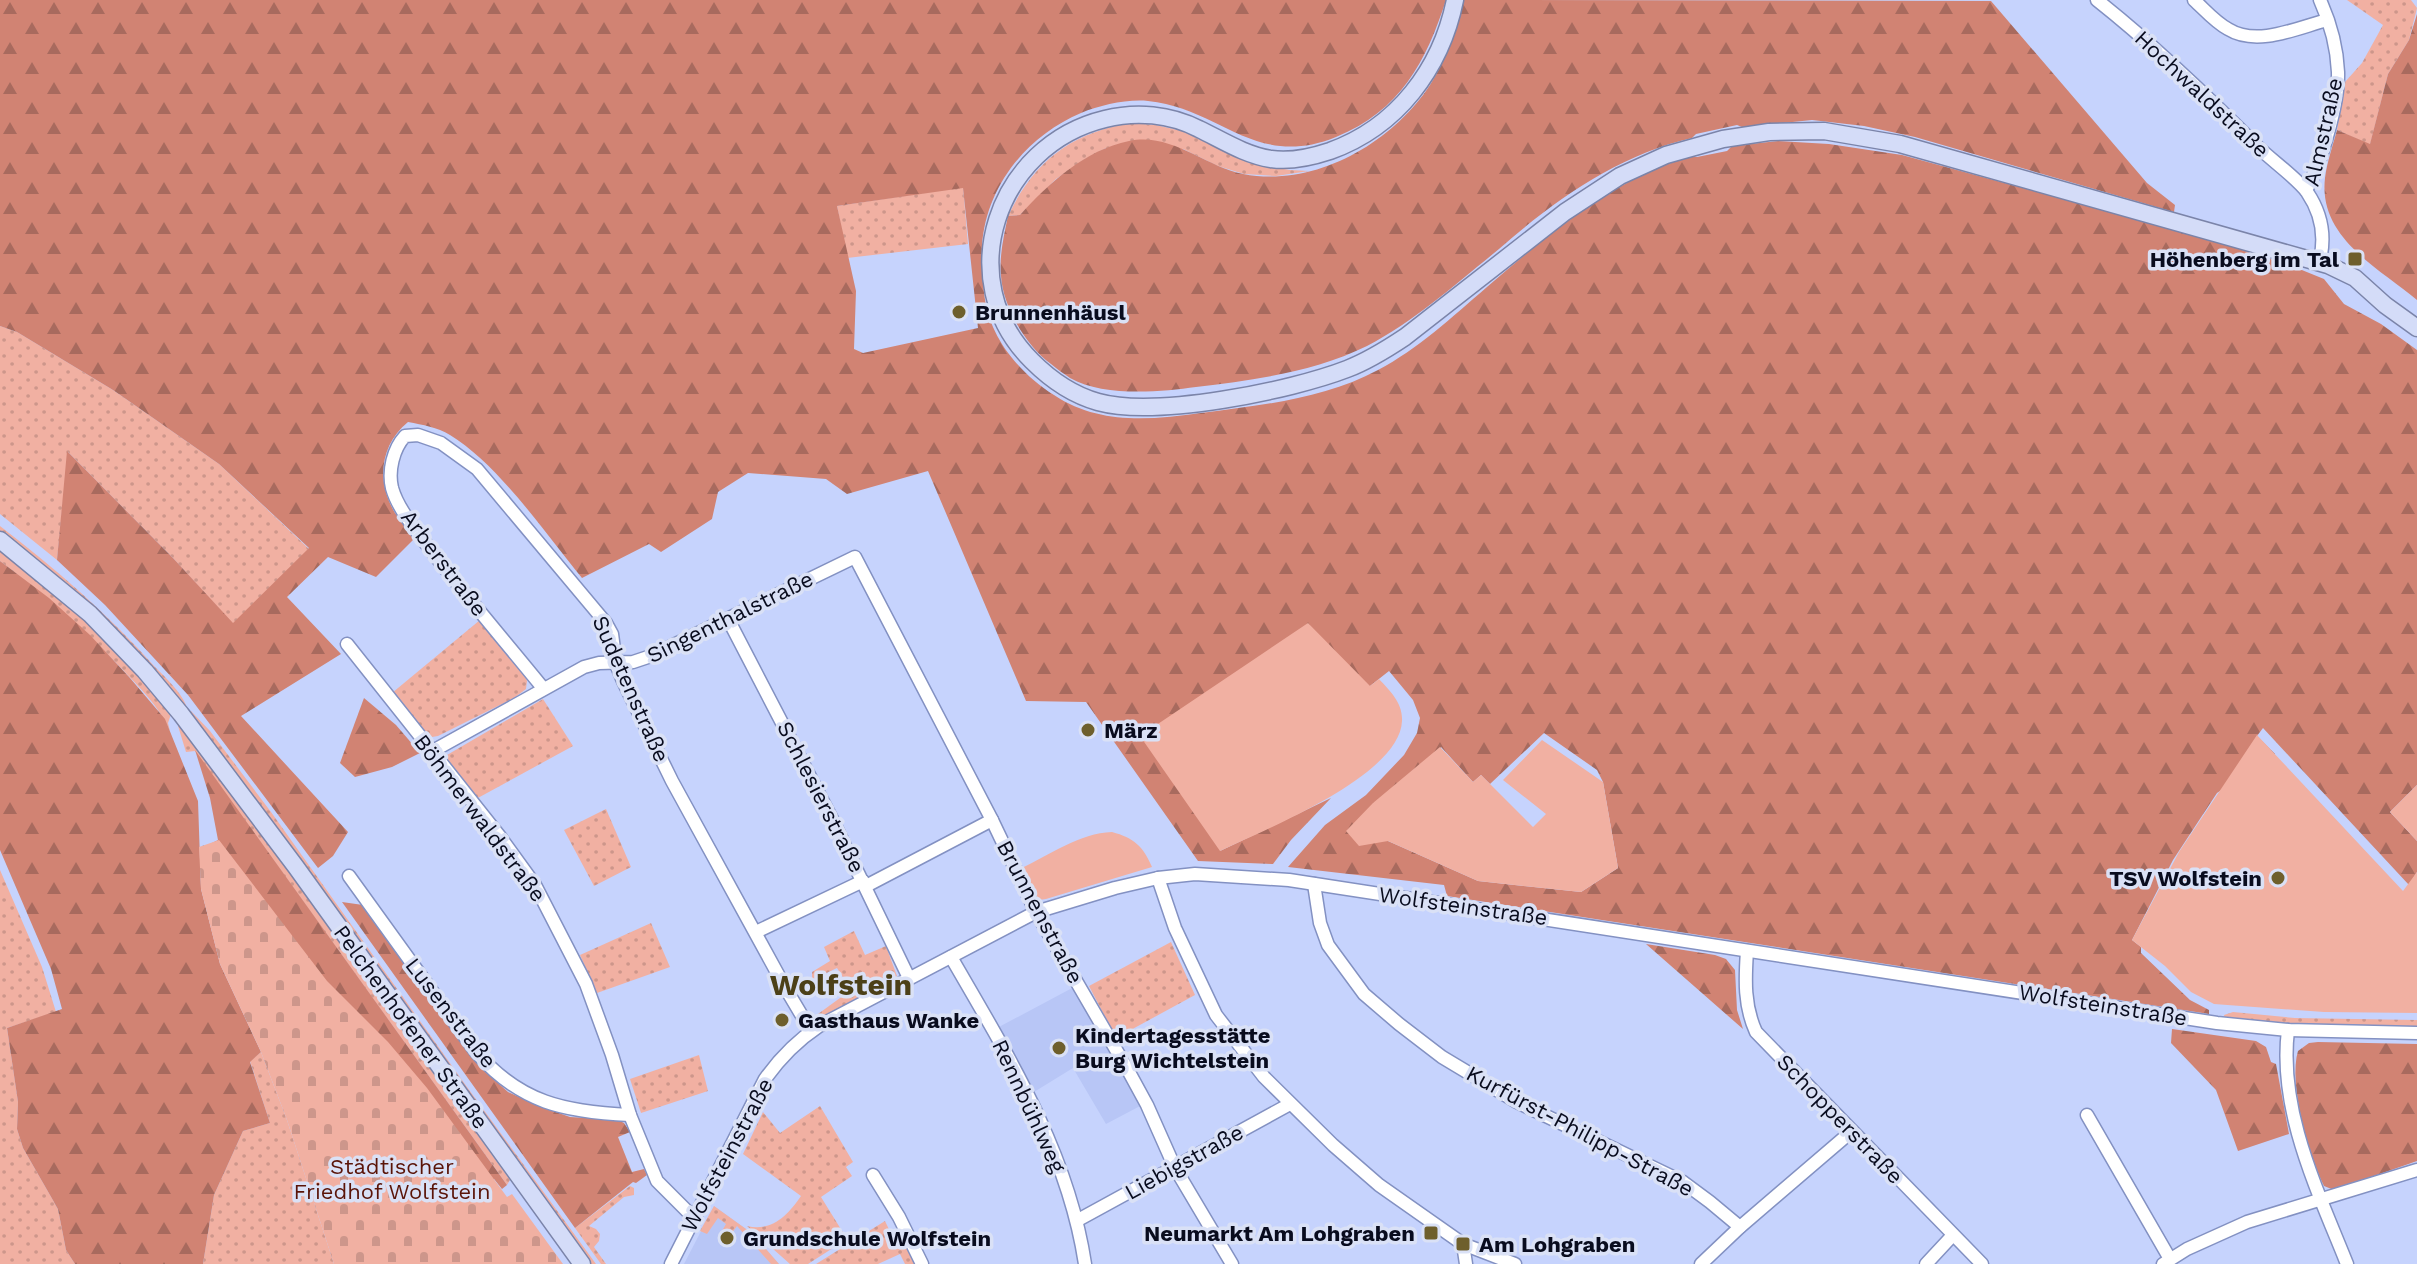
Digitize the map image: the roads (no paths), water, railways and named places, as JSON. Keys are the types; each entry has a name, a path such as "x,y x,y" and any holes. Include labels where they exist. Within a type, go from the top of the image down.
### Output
{"main road":[{"path":"1455,0 1438,51 1413,94 1362,136 1328,152 1290,160 1272,159 1243,151 1177,120 1145,115 1106,118 1065,134 1046,146 1029,162 1007,194 998,214 990,258 993,289 1000,313 1022,351 1041,370 1071,390 1100,402 1121,406 1237,397 1315,379 1369,359 1405,337 1565,212 1620,176 1666,155 1723,139 1769,132 1824,131 1900,144 2319,263 2347,273 2417,328"},
{"name":"Pelchenhofener Straße","path":"0,540 77,602 145,671 220,764 582,1264"}],"street":[{"name":"Hochwaldstraße","path":"2097,0 2166,57 2306,190"},
{"path":"2194,0 2227,29 2249,36 2266,36 2327,20"},
{"name":"Almstraße","path":"2319,263 2323,231 2306,190 2321,159 2337,87 2337,61 2320,0"},
{"name":"Sudetenstraße","path":"418,435 457,452 493,487 606,623 612,634 616,664 672,781 811,1031"},
{"name":"Arberstraße","path":"418,435 405,436 395,452 391,485 397,500 438,560 543,688"},
{"name":"Singenthalstraße","path":"431,752 543,688 593,664 633,662 651,656 855,557"},
{"name":"Brunnenstraße","path":"855,557 992,820 1036,912 1147,1105 1175,1168 1232,1264"},
{"name":"Schlesierstraße","path":"728,619 864,883 909,978"},
{"name":"Böhmerwaldstraße","path":"347,644 521,865 550,911 586,984 630,1115 657,1181 693,1217"},
{"path":"756,932 992,820"},
{"name":"Wolfsteinstraße","path":"671,1264 765,1079 791,1048 811,1031 1036,912 1158,878 1195,874 1274,878 2217,1023 2288,1030 2417,1033"},
{"name":"Lusenstraße","path":"349,876 476,1052 500,1077 517,1089 560,1107 590,1113 630,1115"},
{"path":"1158,878 1175,928 1216,1015 1264,1077 1379,1185 1463,1244 1515,1264"},
{"name":"Kurfürst-Philipp-Straße","path":"1314,884 1320,923 1328,945 1364,994 1399,1024 1442,1057 1517,1102 1683,1182 1740,1227"},
{"name":"Schopperstraße","path":"1747,951 1746,1003 1756,1032 1982,1264"},
{"name":"Rennbühlweg","path":"951,957 1021,1080 1059,1166 1078,1220 1085,1264"},
{"path":"2288,1030 2286,1054 2289,1087 2298,1131 2347,1264"},
{"name":"Liebigstraße","path":"1078,1220 1290,1104"},
{"path":"2087,1115 2167,1262 2247,1222 2417,1170"},
{"path":"1701,1264 1852,1131"},
{"path":"873,1175 899,1217 922,1264"},
{"path":"1926,1264 1953,1235"},
{"path":"1463,1244 1466,1264"}],"place":[{"name":"Höhenberg im Tal","path":"2355,259"},
{"name":"Brunnenhäusl","path":"959,312"},
{"name":"März","path":"1088,730"},
{"name":"TSV Wolfstein","path":"2278,878"},
{"name":"Gasthaus Wanke","path":"782,1020"},
{"name":"Kindertagesstätte Burg Wichtelstein","path":"1059,1048"},
{"name":"Neumarkt Am Lohgraben","path":"1431,1233"},
{"name":"Grundschule Wolfstein","path":"727,1238"},
{"name":"Am Lohgraben","path":"1463,1244"}],"district":[{"name":"Wolfstein","path":"841,984"}],"park label":[{"name":"Städtischer Friedhof Wolfstein","path":"392,1178"}]}
